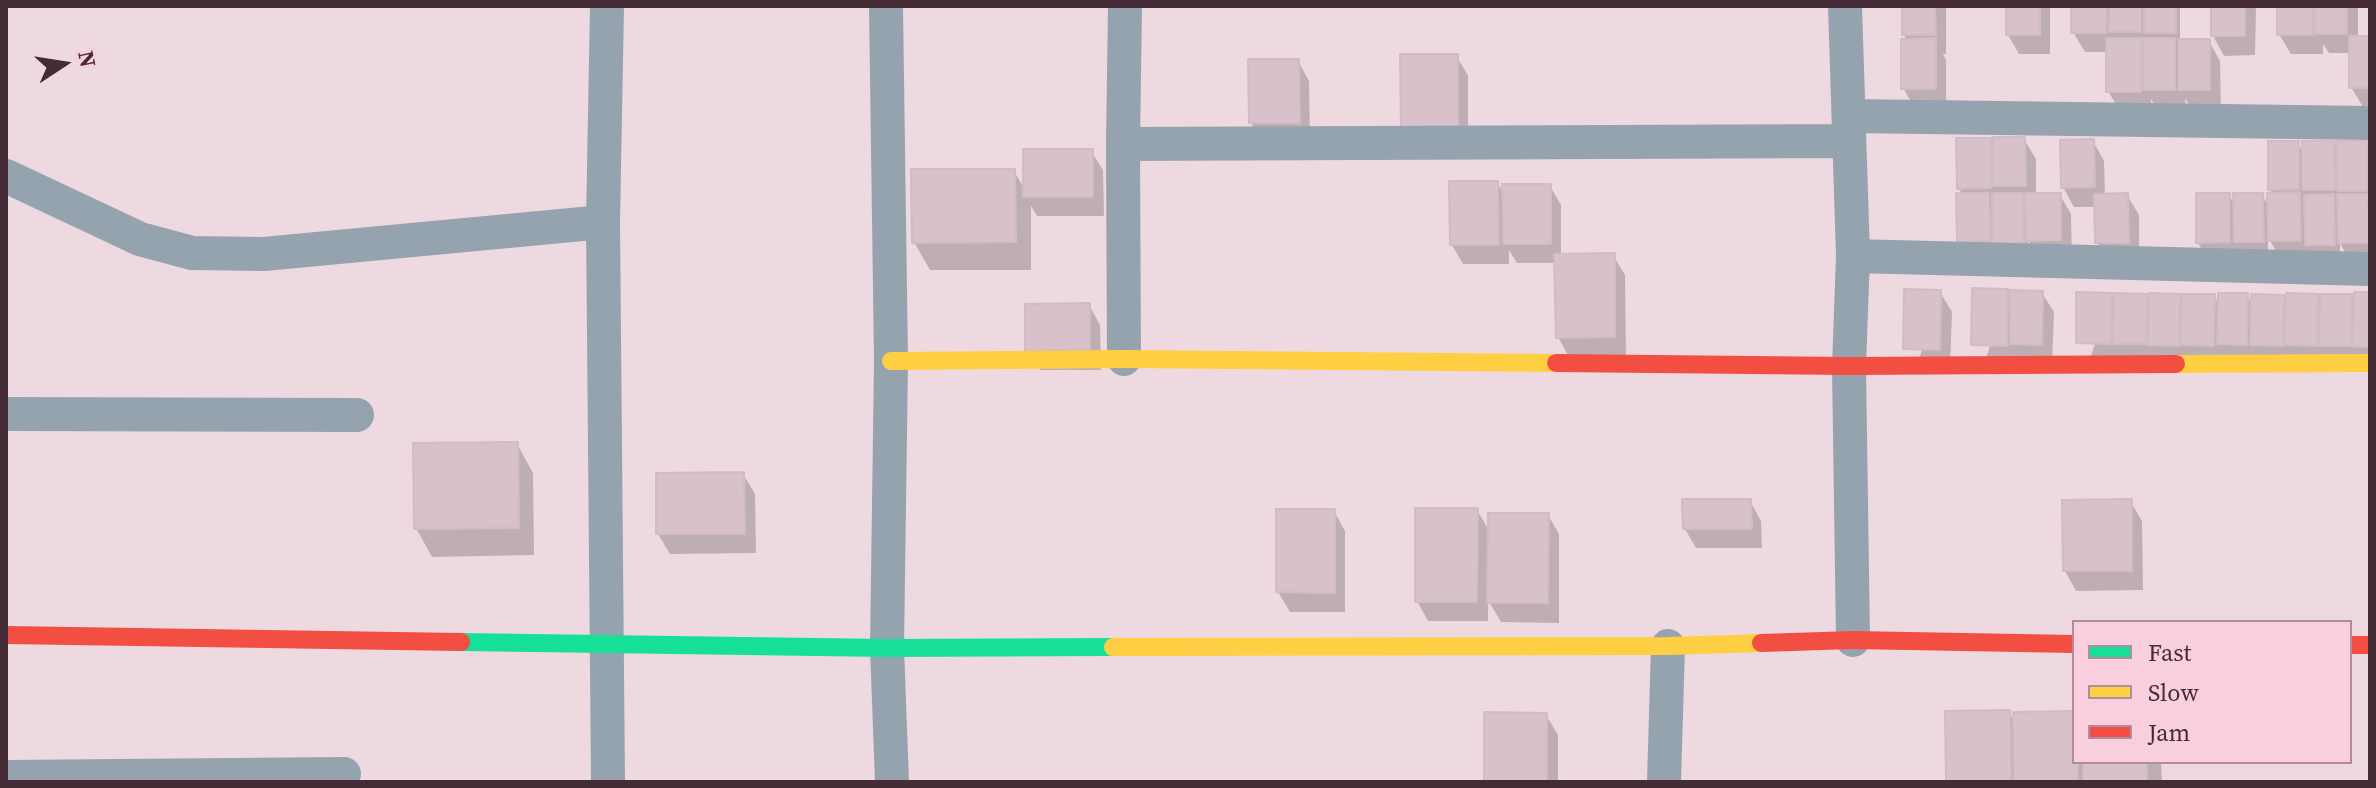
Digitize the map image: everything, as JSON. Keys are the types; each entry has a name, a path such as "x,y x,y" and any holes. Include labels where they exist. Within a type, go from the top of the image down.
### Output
{"street":[{"path":"607,6 603,222 608,782"},
{"path":"886,6 891,361 887,648 892,782"},
{"path":"1124,359 1125,6"},
{"path":"1845,6 1853,256 1849,366 1853,640"},
{"path":"1123,144 1850,129 2370,123"},
{"path":"6,176 140,239 192,253 264,254 603,222"},
{"path":"1853,256 2370,269"},
{"path":"891,361 1124,359 1849,366 2370,363"},
{"path":"6,414 357,415"},
{"path":"6,635 887,648 1668,646 1853,640 2072,644"},
{"path":"1664,782 1668,646"},
{"path":"6,777 344,774"}],"building":[{"path":"1902,6 1935,6 1936,35 1902,35"},
{"path":"2006,6 2040,6 2040,35 2006,35"},
{"path":"2071,6 2107,6 2106,33 2071,33"},
{"path":"2110,6 2141,6 2141,32 2109,32"},
{"path":"2144,6 2176,6 2176,33 2144,33"},
{"path":"2211,6 2245,6 2245,36 2211,36"},
{"path":"2277,6 2313,6 2313,35 2277,35"},
{"path":"2315,6 2347,6 2347,34 2315,34"},
{"path":"2349,36 2370,36 2370,88 2349,88"},
{"path":"1936,38 1936,89 1901,89 1901,39"},
{"path":"2106,38 2141,38 2141,92 2106,92"},
{"path":"2143,38 2175,38 2175,90 2143,90"},
{"path":"2178,39 2210,39 2210,90 2178,90"},
{"path":"1400,54 1458,54 1458,128 1401,128"},
{"path":"1248,59 1299,59 1300,123 1249,123"},
{"path":"1993,137 2025,137 2026,186 1993,186"},
{"path":"1956,138 1991,138 1991,188 1957,189"},
{"path":"2094,139 2095,187 2061,188 2060,140"},
{"path":"2268,141 2299,141 2299,189 2268,190"},
{"path":"2302,141 2334,141 2335,190 2302,190"},
{"path":"2336,141 2367,141 2368,191 2337,191"},
{"path":"1023,149 1093,149 1093,197 1023,197"},
{"path":"911,169 1015,169 1016,242 912,243"},
{"path":"1449,181 1498,181 1499,245 1450,245"},
{"path":"1502,184 1551,184 1551,244 1503,244"},
{"path":"2300,192 2301,241 2268,241 2267,193"},
{"path":"1956,193 1989,193 1990,241 1957,242"},
{"path":"1992,193 2023,193 2024,242 1992,243"},
{"path":"2025,193 2061,193 2061,240 2026,241"},
{"path":"2128,193 2129,243 2095,243 2094,194"},
{"path":"2196,193 2230,193 2230,242 2196,243"},
{"path":"2233,193 2263,193 2264,242 2234,242"},
{"path":"2334,194 2335,245 2305,245 2304,195"},
{"path":"2337,194 2368,194 2369,243 2338,243"},
{"path":"1615,253 1615,337 1556,338 1554,254"},
{"path":"1972,288 2008,289 2007,346 1971,345"},
{"path":"1904,289 1941,290 1940,350 1903,349"},
{"path":"2010,290 2043,291 2042,345 2010,344"},
{"path":"2076,292 2112,293 2111,344 2076,343"},
{"path":"2354,292 2370,292 2370,347 2353,347"},
{"path":"2114,293 2147,294 2146,344 2113,344"},
{"path":"2149,293 2180,294 2179,346 2148,345"},
{"path":"2218,293 2248,293 2247,345 2217,344"},
{"path":"2286,293 2318,294 2317,346 2285,345"},
{"path":"2182,294 2215,294 2214,346 2181,345"},
{"path":"2251,294 2284,295 2283,346 2250,345"},
{"path":"2320,294 2352,294 2352,346 2319,346"},
{"path":"1090,303 1090,350 1025,351 1025,304"},
{"path":"518,442 519,528 414,529 413,443"},
{"path":"744,472 745,534 656,534 656,473"},
{"path":"1682,499 1751,499 1752,529 1683,529"},
{"path":"2132,499 2132,571 2063,571 2062,500"},
{"path":"1415,508 1478,508 1477,602 1415,602"},
{"path":"1276,509 1335,509 1335,593 1276,592"},
{"path":"1488,513 1549,513 1548,603 1487,603"},
{"path":"2010,710 2011,782 1946,782 1945,711"},
{"path":"2072,711 2072,764 2078,764 2078,782 2014,782 2013,712"},
{"path":"1484,712 1547,713 1547,782 1484,782"},
{"path":"2083,764 2147,764 2147,782 2083,782"}],"traffic: fast":[{"path":"461,642 887,648 1113,647"}],"traffic: slow":[{"path":"891,361 1124,359 1556,363"},
{"path":"2176,364 2370,363"},
{"path":"1113,647 1668,646 1761,643"}],"traffic: jam":[{"path":"1556,363 1849,366 2176,364"},
{"path":"6,635 461,642"},
{"path":"1761,643 1853,640 2072,644"},
{"path":"2352,645 2370,645"}]}
